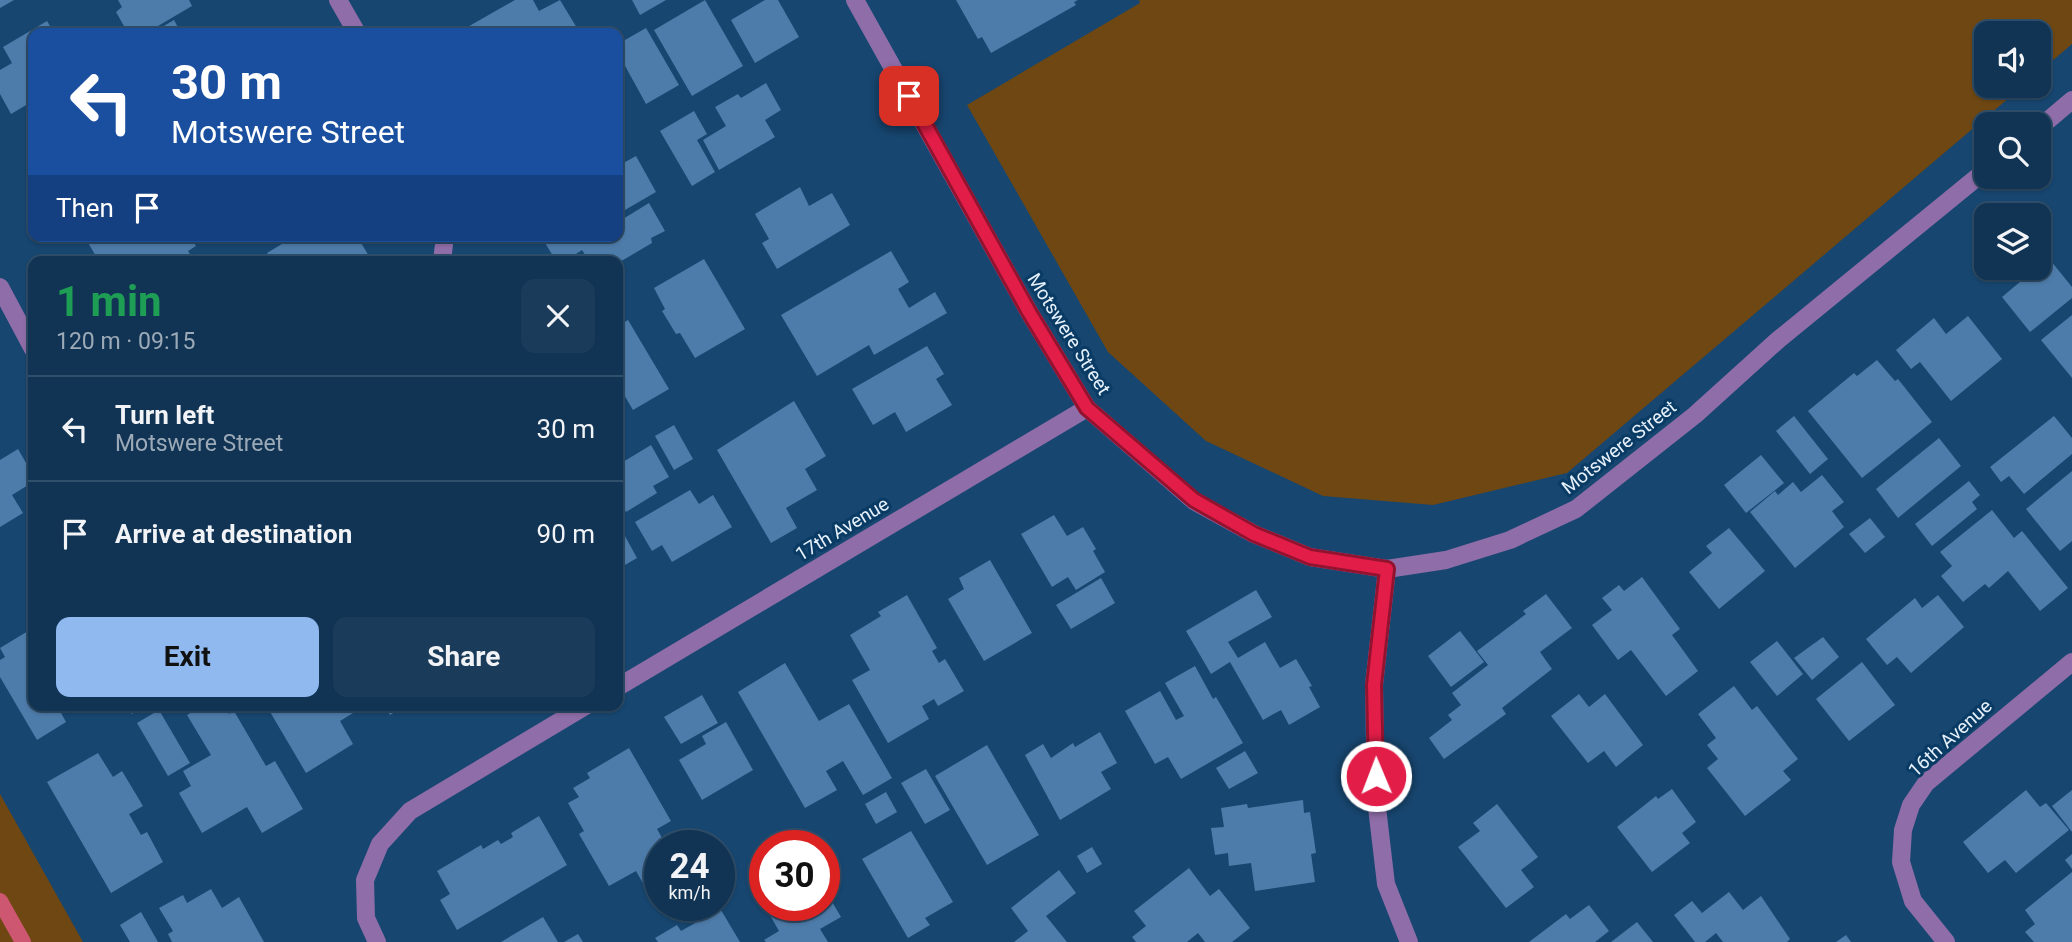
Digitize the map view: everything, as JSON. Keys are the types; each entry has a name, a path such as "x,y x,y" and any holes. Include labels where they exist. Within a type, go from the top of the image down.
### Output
{"street":[{"path":"338,0 353,28"},
{"name":"Motswere Street","path":"855,0 1029,312 1087,408 1194,500 1254,534 1310,557 1387,569 1446,560 1510,540 1576,509 1695,415 1778,340 1974,180"},
{"path":"2051,118 2072,100"},
{"path":"0,287 28,340"},
{"name":"17th Avenue","path":"623,684 1087,408"},
{"path":"1387,569 1374,685 1376,799 1386,884 1409,942"},
{"name":"16th Avenue","path":"1946,942 1913,901 1901,862 1903,830 1911,805 1926,783 2072,662"},
{"path":"377,942 366,918 365,880 380,844 410,811 577,711"}],"shaded area":[{"path":"1139,0 2072,0 2072,44 2051,62 2051,21 1974,21 1974,98 2009,98 1992,112 1974,112 1974,128 1567,473 1433,505 1323,496 1206,441 1108,352 967,105 1140,3"},
{"path":"0,794 83,942 0,942"}],"building":[{"path":"0,0 14,0 0,8"},
{"path":"118,0 189,0 192,6 155,28 125,28 116,12 122,7"},
{"path":"515,0 533,0 539,11 560,0 577,28 466,28"},
{"path":"632,0 666,0 640,15"},
{"path":"705,0 743,66 692,96 654,30"},
{"path":"765,0 778,0 799,37 755,63 731,20"},
{"path":"956,0 1078,0 1074,2 1076,5 991,53 982,37 978,39"},
{"path":"174,20 178,28 160,28"},
{"path":"47,21 51,28 35,28"},
{"path":"646,28 679,85 646,104 623,62 623,41"},
{"path":"28,32 28,104 11,114 0,94 0,70 12,63 3,47"},
{"path":"766,83 781,110 765,120 775,137 719,170 703,140 726,126 715,107 738,94 741,98"},
{"path":"694,111 707,134 697,140 715,172 692,186 660,131"},
{"path":"636,156 656,192 623,211 623,163"},
{"path":"800,187 809,206 832,193 850,225 777,269 762,243 769,239 755,214"},
{"path":"649,203 665,231 651,238 652,243 623,260 623,256 586,256 582,250 573,256 553,256 545,242 623,242 623,219"},
{"path":"88,242 194,242 196,246 188,251 191,256 96,256"},
{"path":"285,242 361,242 369,256 269,256 267,253"},
{"path":"891,251 909,282 898,289 909,308 935,292 947,313 874,355 869,345 817,376 781,315"},
{"path":"704,259 745,329 695,358 662,311 665,309 654,288"},
{"path":"2051,261 2072,287 2072,298 2030,332 2002,297 2022,280 2051,280"},
{"path":"2072,315 2072,378 2041,340"},
{"path":"1968,316 2002,359 1951,401 1920,362 1911,369 1896,350 1934,318 1946,334"},
{"path":"628,320 669,389 633,410 623,393 623,323"},
{"path":"927,346 944,374 936,379 952,405 906,432 895,412 873,425 852,389"},
{"path":"1877,360 1895,381 1898,379 1932,422 1862,478 1808,411 1854,373 1857,376"},
{"path":"794,401 826,456 805,469 817,490 786,508 797,528 771,543 717,450"},
{"path":"1794,416 1828,459 1810,474 1776,431"},
{"path":"2054,416 2072,438 2072,454 2024,494 2009,476 2001,482 1990,467"},
{"path":"674,425 693,459 674,470 655,436"},
{"path":"1939,438 1961,466 1898,518 1876,489"},
{"path":"651,445 669,477 653,486 657,493 626,512 623,506 623,462"},
{"path":"18,449 28,466 28,485 12,495 23,513 0,527 0,460"},
{"path":"1761,455 1784,483 1746,513 1724,485"},
{"path":"2072,471 2072,541 2060,551 2026,509"},
{"path":"1822,475 1844,502 1832,511 1844,527 1795,568 1750,512 1775,491 1778,495 1793,482 1801,492"},
{"path":"1969,481 1980,495 1972,502 1977,509 1932,546 1915,524"},
{"path":"690,490 699,504 713,495 732,527 672,562 662,545 652,551 635,522"},
{"path":"1992,510 2014,538 2022,531 2068,588 2040,611 2008,571 1989,588 1985,584 1963,602 1941,576 1952,566 1940,552"},
{"path":"1054,515 1067,536 1083,527 1105,572 1076,590 1068,577 1052,587 1021,534"},
{"path":"1870,518 1885,537 1865,553 1849,534"},
{"path":"1729,528 1765,571 1719,609 1689,572 1712,553 1706,546"},
{"path":"623,532 637,558 623,566"},
{"path":"990,560 1032,633 984,661 948,599 964,589 959,578"},
{"path":"1642,577 1680,629 1672,635 1698,671 1666,696 1631,650 1618,660 1592,625 1612,610 1602,598 1619,585 1624,591"},
{"path":"1101,578 1115,603 1071,629 1056,605"},
{"path":"1256,590 1272,617 1228,642 1238,658 1265,642 1280,668 1296,659 1312,686 1309,687 1320,707 1289,725 1281,710 1263,720 1230,662 1211,674 1186,631"},
{"path":"1546,594 1572,628 1540,652 1552,669 1502,708 1506,714 1444,759 1429,738 1452,720 1448,715 1461,705 1452,693 1488,665 1477,651 1526,614 1523,611"},
{"path":"907,595 937,648 932,651 939,663 945,659 964,691 938,706 934,699 922,706 929,719 888,743 852,680 870,670 850,635 881,616 878,612"},
{"path":"1938,595 1964,627 1911,673 1897,657 1887,665 1866,639 1915,598 1922,608"},
{"path":"28,631 28,711 60,711 66,722 37,740 0,677 0,660 5,657 0,648"},
{"path":"1460,631 1484,662 1451,687 1428,656"},
{"path":"1823,637 1839,657 1812,680 1794,658"},
{"path":"1777,641 1803,674 1777,696 1750,662"},
{"path":"1862,662 1895,705 1849,741 1816,699"},
{"path":"785,663 819,721 849,704 892,778 863,795 843,761 826,771 837,790 805,808 738,692"},
{"path":"1195,666 1213,699 1216,697 1243,743 1181,779 1168,757 1155,764 1125,711 1160,691 1176,720 1184,716 1165,683"},
{"path":"1734,686 1752,710 1757,706 1798,759 1783,771 1791,780 1745,816 1707,768 1718,759 1707,745 1716,738 1698,714"},
{"path":"1579,694 1589,707 1605,694 1643,745 1616,767 1604,751 1588,763 1551,716"},
{"path":"702,695 718,723 681,744 664,717"},
{"path":"160,711 190,763 168,776 137,723"},
{"path":"194,711 227,711 229,714 234,711 266,766 275,761 303,809 262,833 247,807 202,833 179,793 191,786 183,771 211,755 187,715"},
{"path":"270,711 356,711 340,721 353,744 306,773"},
{"path":"726,722 753,770 702,800 679,760 706,744 702,736"},
{"path":"1100,732 1117,763 1101,772 1111,789 1060,820 1025,755 1043,744 1051,758 1073,743 1075,747"},
{"path":"987,745 1039,835 987,865 935,776"},
{"path":"629,748 671,821 658,830 644,830 644,885 636,871 609,886 579,834 584,831 568,803 579,797 573,788 590,778 587,773"},
{"path":"1245,751 1258,773 1229,789 1216,768"},
{"path":"98,753 113,777 122,771 143,806 129,814 141,835 147,832 163,862 111,893 47,782"},
{"path":"926,769 950,810 925,824 901,783"},
{"path":"1672,789 1696,822 1682,833 1690,843 1652,872 1617,827 1656,796 1658,799"},
{"path":"2026,790 2040,807 2046,803 2069,830 2016,873 2005,860 1988,873 1963,842"},
{"path":"2072,790 2072,832 2052,806"},
{"path":"886,792 897,812 876,824 865,804"},
{"path":"1303,800 1304,813 1310,812 1316,853 1311,854 1315,882 1255,891 1251,863 1229,866 1228,853 1215,855 1211,828 1224,827 1221,808 1247,804 1248,808"},
{"path":"1497,804 1538,857 1521,870 1534,887 1506,908 1458,847 1480,831 1473,823"},
{"path":"539,816 567,865 457,930 440,900 450,894 437,871 481,845 483,849 498,840 501,844 513,837 511,833"},
{"path":"911,831 953,902 925,918 930,925 908,938 862,859"},
{"path":"1092,847 1102,864 1087,873 1077,856"},
{"path":"2072,854 2072,869 2065,860"},
{"path":"1189,868 1210,896 1219,889 1250,928 1232,942 1205,942 1198,933 1187,942 1136,942 1132,937 1146,926 1134,911"},
{"path":"1059,870 1076,893 1046,916 1067,942 1014,942 1028,931 1011,908"},
{"path":"2072,872 2072,942 2034,942 2025,932 2035,924 2025,910"},
{"path":"211,889 222,908 239,897 264,942 172,942 168,934 173,931 159,908 183,895 187,903"},
{"path":"1729,892 1743,910 1761,896 1790,939 1787,942 1723,942 1716,933 1705,942 1695,942 1674,915 1692,901 1702,913"},
{"path":"1589,905 1609,931 1595,942 1529,942 1566,914 1570,919"},
{"path":"141,912 158,942 130,942 120,925"},
{"path":"543,917 558,942 501,942"},
{"path":"728,921 740,942 658,942 655,938 677,925 681,931 697,922"},
{"path":"773,921 834,921 820,929 828,942 764,940 779,931"},
{"path":"1637,922 1653,942 1611,942"},
{"path":"578,934 583,942 564,942"},
{"path":"1846,935 1851,942 1836,942"}],"waterway":[{"path":"0,901 23,942"}],"route":[{"path":"909,96 1029,312 1087,408 1194,500 1254,534 1310,557 1387,569 1374,685 1376,776"}]}
